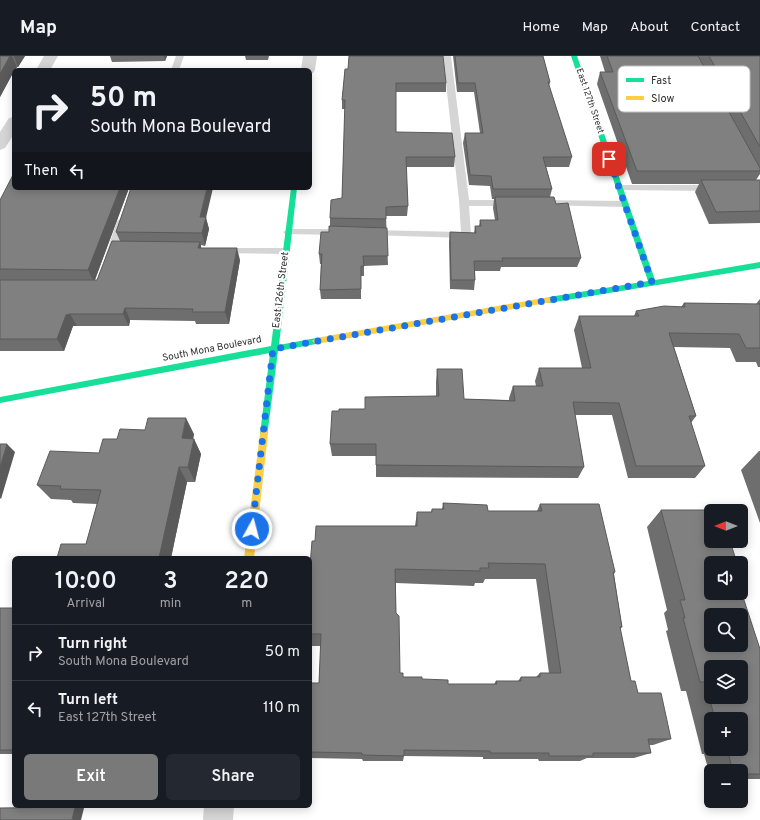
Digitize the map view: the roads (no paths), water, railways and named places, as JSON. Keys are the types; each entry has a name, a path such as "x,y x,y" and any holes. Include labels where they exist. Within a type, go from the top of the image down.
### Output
{"street":[{"path":"44,68 51,56"},
{"path":"308,68 310,56"},
{"name":"East 127th Street","path":"574,56 652,282"},
{"path":"0,145 12,124"},
{"name":"East 126th Street","path":"249,556 273,349 294,190"},
{"name":"South Mona Boulevard","path":"0,400 273,349 652,282 760,265"},
{"path":"218,820 219,808"}],"lane":[{"path":"176,68 180,56"},
{"path":"365,233 466,235 464,203 447,56"},
{"path":"619,188 721,188"},
{"path":"464,203 518,203"},
{"path":"533,203 625,204"},
{"path":"106,269 116,250 127,208"},
{"path":"288,232 350,233"},
{"path":"215,250 286,251"}]}
